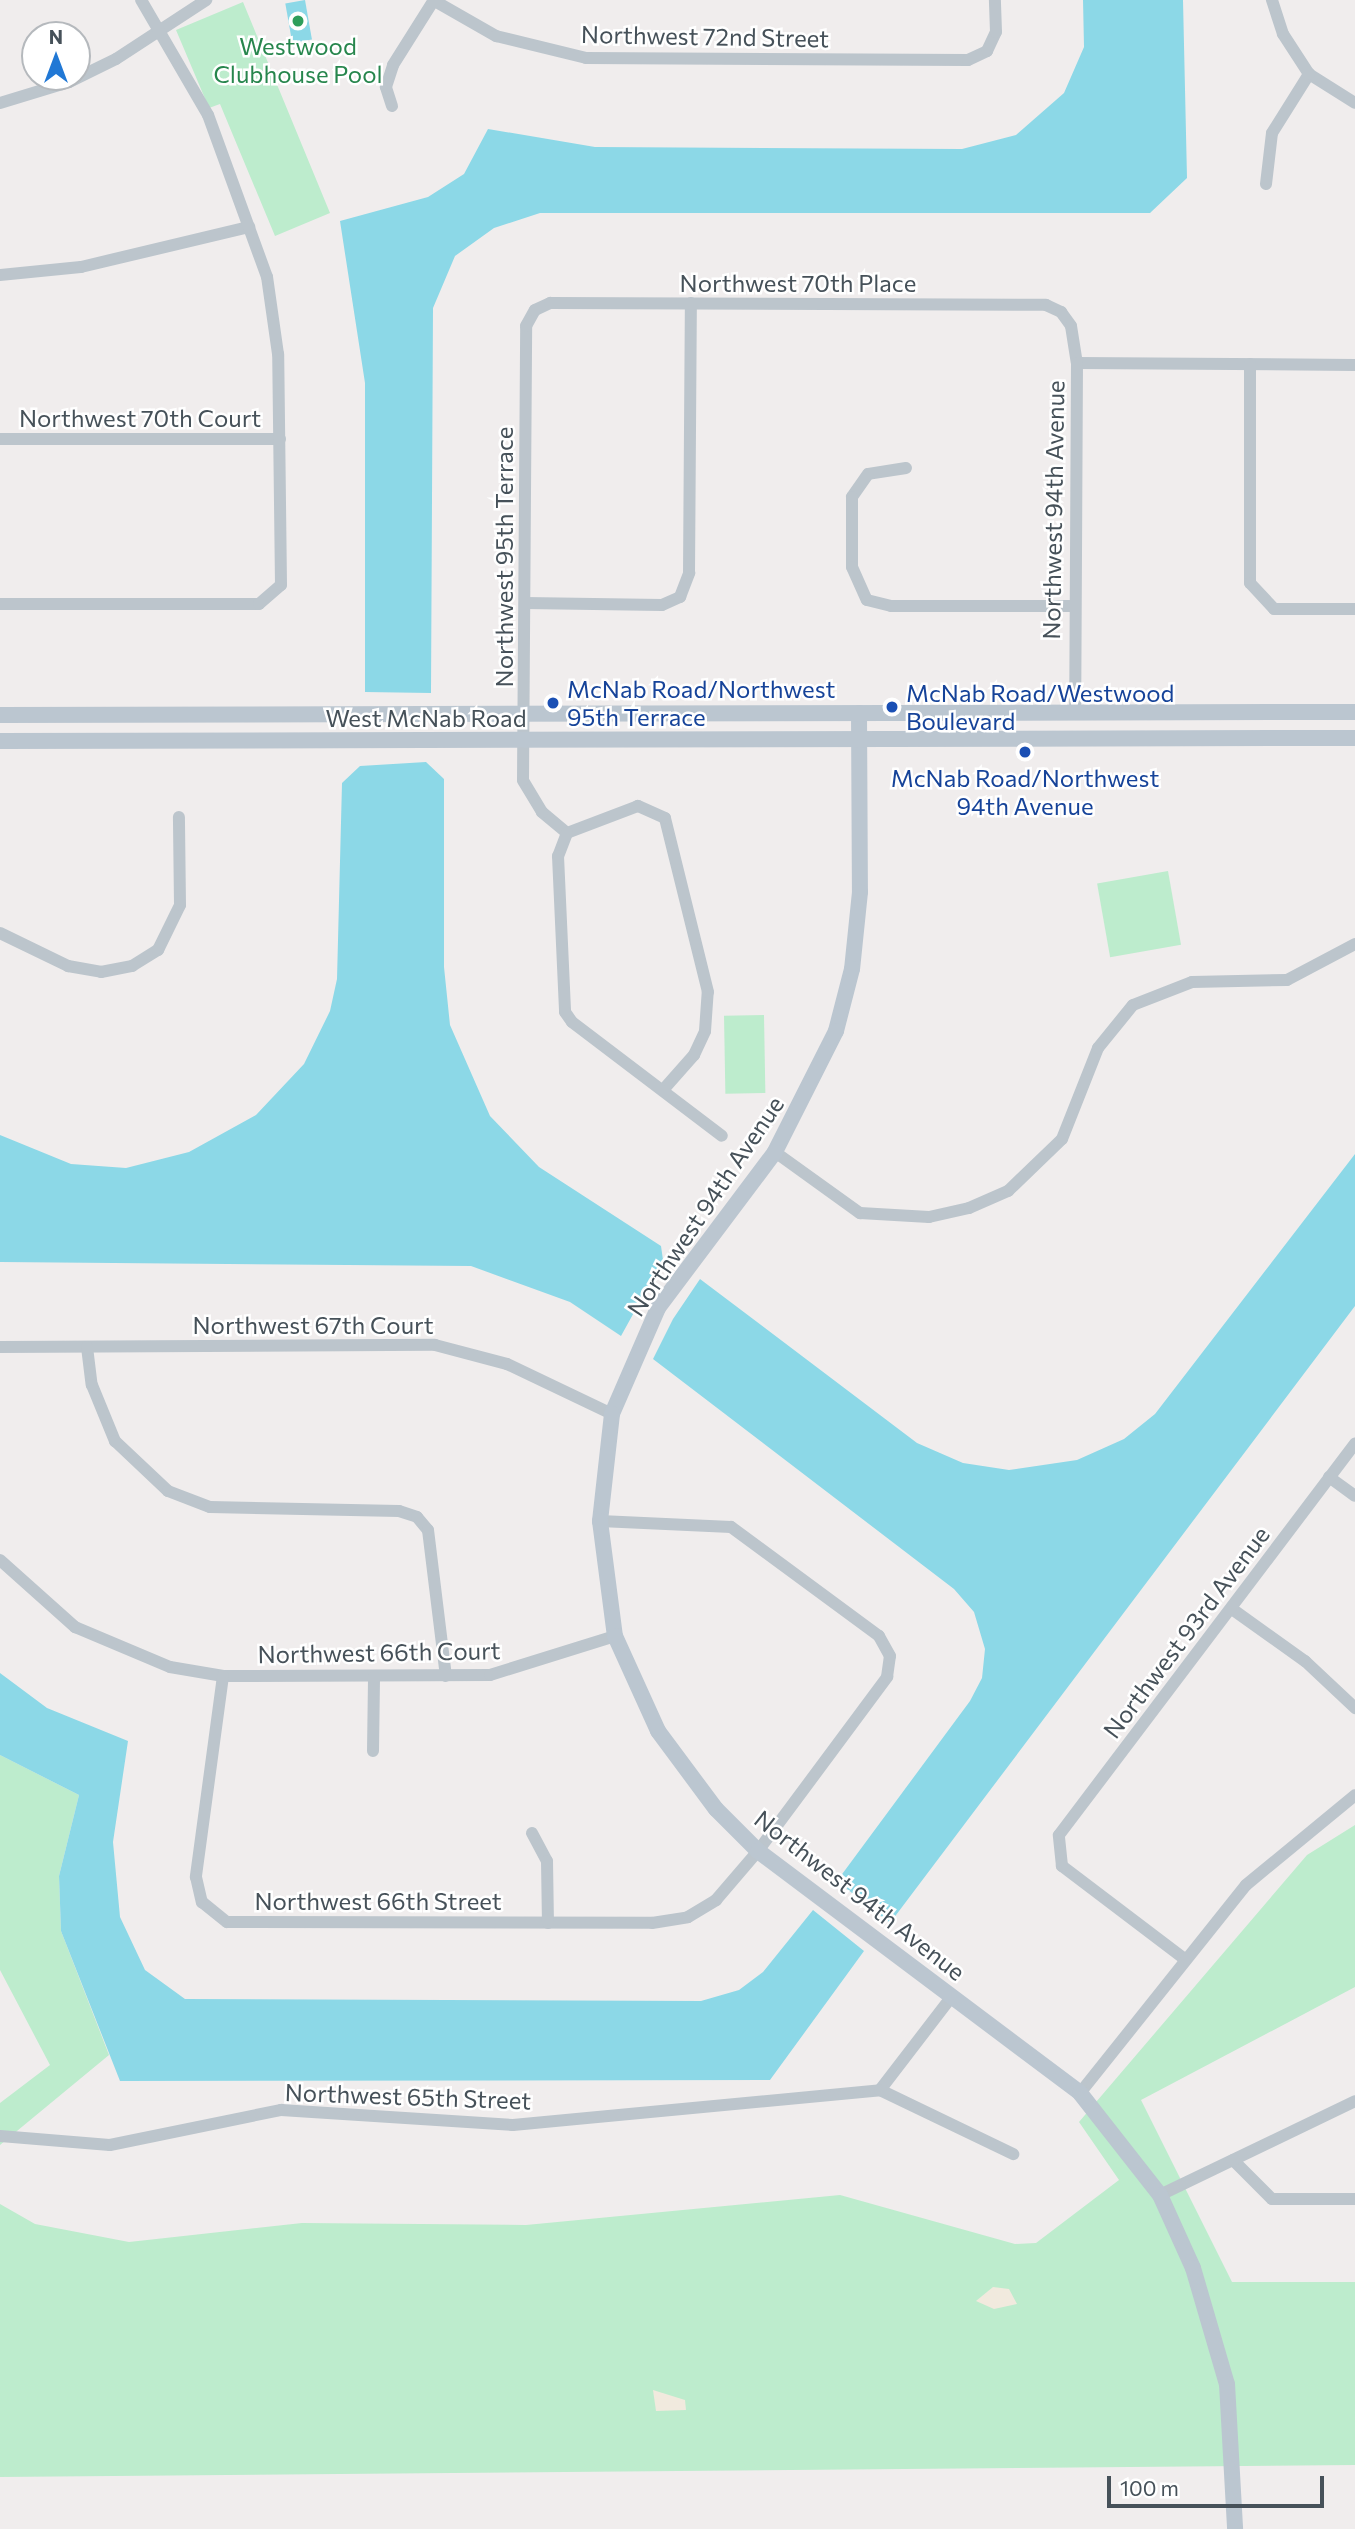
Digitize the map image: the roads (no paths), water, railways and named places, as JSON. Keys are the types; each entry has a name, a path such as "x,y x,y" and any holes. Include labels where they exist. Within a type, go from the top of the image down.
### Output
{"main road":[{"name":"West McNab Road","path":"0,715 1355,712"},
{"name":"Northwest 94th Avenue","path":"859,713 860,892 852,969 813,1087 775,1152 658,1308 612,1414 600,1521 615,1636 658,1731 716,1809 758,1852 1080,2093 1160,2195 1193,2268 1227,2385 1235,2529"},
{"name":"West McNab Road","path":"0,741 524,742 1355,737"}],"street":[{"path":"0,604 259,604 274,597 281,584 278,354 267,278 208,115 141,0"},
{"path":"0,103 69,82 160,30 206,0"},
{"path":"392,106 386,87 393,65 434,0"},
{"name":"Northwest 72nd Street","path":"434,0 496,36 586,58 968,60 986,51 996,32 995,0"},
{"path":"1272,0 1283,34 1309,74 1355,103"},
{"path":"1266,184 1272,133 1309,74"},
{"path":"0,275 81,267 249,227"},
{"name":"Northwest 70th Place","path":"535,310 550,303 691,303 1046,305 1061,312"},
{"path":"524,603 662,606 680,597 690,573 691,303"},
{"name":"Northwest 95th Terrace","path":"535,310 526,326 524,742 529,795 566,833"},
{"name":"Northwest 94th Avenue","path":"1061,312 1071,326 1077,363 1074,606 1076,712"},
{"path":"1077,363 1355,365"},
{"path":"1250,364 1250,583 1257,596 1274,609 1355,609"},
{"name":"Northwest 70th Court","path":"0,439 279,439"},
{"path":"906,468 868,474 852,497 852,567 867,600 891,606 1074,606"},
{"path":"663,1090 694,1055 708,1013 665,818 638,806 566,833 558,856 565,1012 663,1090 722,1136"},
{"path":"0,933 68,966 101,971 132,966 158,950 180,905 179,817"},
{"path":"775,1152 860,1213 929,1217 969,1208 1007,1191 1062,1139 1098,1048 1133,1005 1192,982 1287,980 1355,944"},
{"name":"Northwest 67th Court","path":"0,1347 435,1346 507,1364 612,1414"},
{"path":"87,1347 92,1385 115,1441 168,1491 210,1507 399,1511 417,1517 428,1530 446,1676"},
{"name":"Northwest 93rd Avenue","path":"1182,1957 1062,1866 1056,1849 1059,1835 1355,1443"},
{"path":"1329,1477 1355,1496"},
{"name":"Northwest 66th Street","path":"223,1676 196,1848 196,1877 210,1913 227,1922 548,1923 688,1917 716,1900 758,1852 887,1677 890,1656 879,1636 731,1527 600,1521"},
{"name":"Northwest 66th Court","path":"2,1568 75,1627 118,1649 223,1676 446,1676 521,1668 615,1636"},
{"path":"1232,1609 1305,1661 1355,1708"},
{"path":"373,1751 374,1677"},
{"path":"1080,2093 1182,1957 1246,1885 1355,1795"},
{"path":"532,1833 547,1861 548,1923"},
{"path":"952,1996 880,2090 1013,2154"},
{"name":"Northwest 65th Street","path":"0,2136 110,2145 281,2110 513,2125 880,2090"},
{"path":"1160,2195 1355,2101"},
{"path":"1233,2160 1272,2199 1355,2199"}],"water":[{"name":"Westwood Clubhouse Pool","path":"305,0 312,39 292,43 285,3"},
{"path":"1083,0 1183,0 1187,178 1150,213 540,213 494,228 455,256 433,308 431,693 365,692 365,383 340,221 428,197 464,174 488,129 595,147 962,149 1016,135 1064,93 1084,47"},
{"path":"426,762 444,779 444,967 450,1025 490,1116 539,1167 661,1246 663,1260 621,1336 570,1302 471,1266 0,1262 0,1135 71,1164 126,1168 189,1152 256,1115 304,1064 330,1011 337,979 342,783 360,766"},
{"path":"1355,1154 1355,1306 890,1923 837,1881 970,1701 982,1678 985,1649 974,1612 954,1589 653,1359 673,1319 700,1279 917,1443 963,1463 1009,1470 1077,1460 1124,1439 1155,1414"},
{"path":"0,1673 47,1708 128,1741 113,1842 120,1917 145,1970 185,1999 701,2001 739,1990 763,1972 813,1910 864,1951 770,2080 120,2081 61,1931 59,1876 79,1795 0,1755"}],"place":[{"name":"Westwood Clubhouse Pool","path":"298,21"},
{"name":"McNab Road/Northwest 95th Terrace","path":"553,703"},
{"name":"McNab Road/Westwood Boulevard","path":"892,707"},
{"name":"McNab Road/Northwest 94th Avenue","path":"1025,752"}]}
